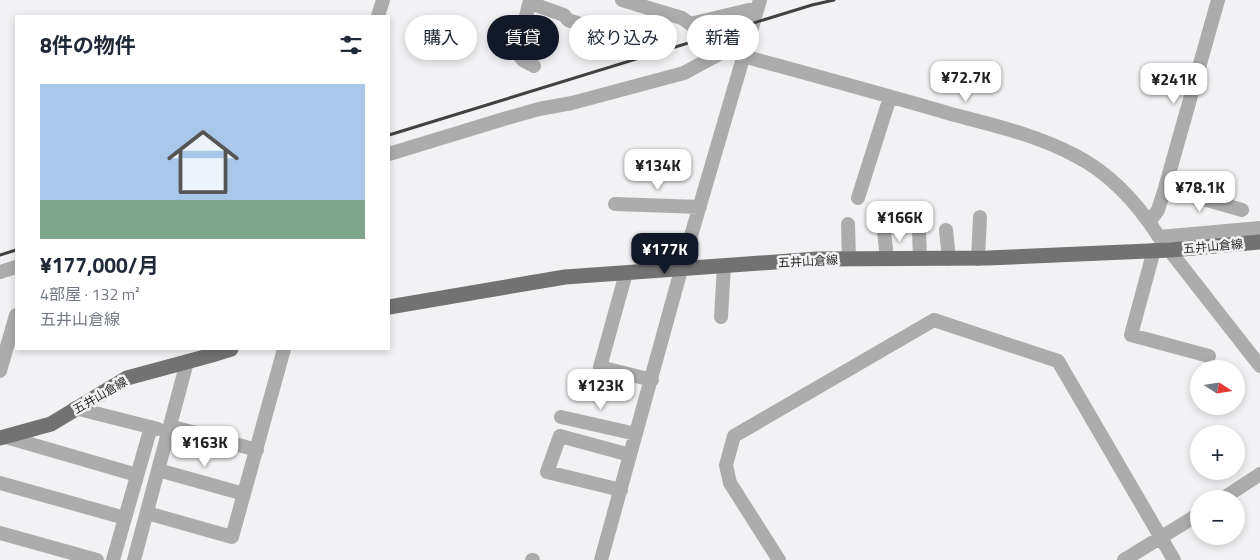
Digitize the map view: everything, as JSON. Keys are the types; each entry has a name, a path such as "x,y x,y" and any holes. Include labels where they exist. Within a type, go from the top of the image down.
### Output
{"main road":[{"name":"五井山倉線","path":"390,307 565,277 817,259 978,258 1156,244 1170,250 1260,242"},
{"name":"五井山倉線","path":"3,437 51,424 127,378 228,350"}],"street":[{"path":"378,15 382,0"},
{"path":"622,0 682,18 690,24 758,4"},
{"path":"1149,222 1158,210 1165,188 1218,0"},
{"path":"534,66 523,60 517,53 530,2 564,15 569,20"},
{"path":"759,54 890,96 1029,136 1057,146 1077,156 1110,178 1149,222 1156,244 1131,335 1209,356"},
{"path":"390,154 539,109 572,103 684,73 708,60"},
{"path":"601,560 742,60"},
{"path":"858,198 890,96"},
{"path":"1165,188 1242,210"},
{"path":"615,204 700,207"},
{"path":"978,258 980,216"},
{"path":"848,224 850,259"},
{"path":"1156,244 1260,228"},
{"path":"884,230 887,259"},
{"path":"919,230 920,259"},
{"path":"946,230 949,259"},
{"path":"1170,250 1260,366"},
{"path":"721,317 724,266"},
{"path":"0,272 15,267"},
{"path":"626,274 600,366 652,380"},
{"path":"0,371 15,318"},
{"path":"779,560 730,483 726,466 734,436 934,320 1058,360 1174,560"},
{"path":"147,513 232,537 284,350"},
{"path":"134,560 187,362"},
{"path":"76,408 151,427 169,429 257,450"},
{"path":"561,417 636,434"},
{"path":"113,560 151,427"},
{"path":"621,490 547,472 560,436 630,455"},
{"path":"3,437 137,475"},
{"path":"158,470 244,494"},
{"path":"1236,490 1260,474"},
{"path":"0,483 125,518"},
{"path":"1124,560 1190,520"},
{"path":"0,532 96,560"}],"railway":[{"path":"390,135 812,5 834,0"},
{"path":"0,255 15,250"}]}
